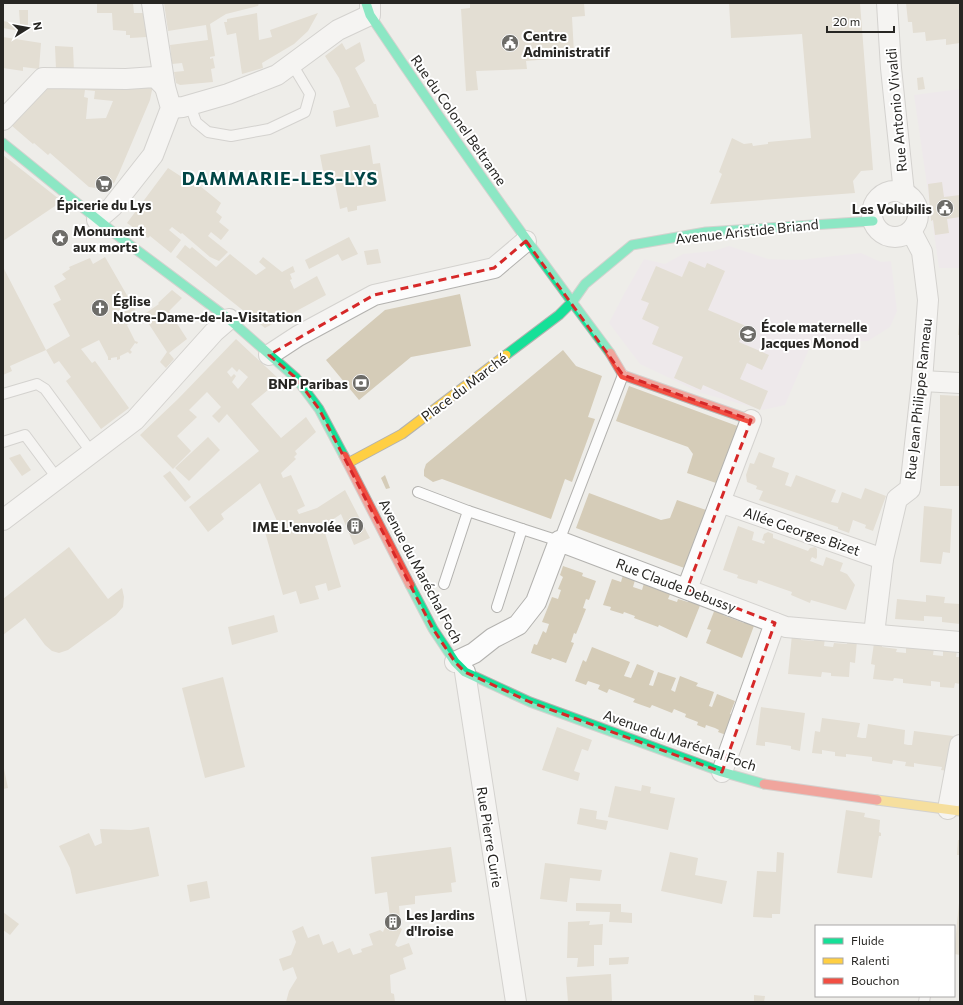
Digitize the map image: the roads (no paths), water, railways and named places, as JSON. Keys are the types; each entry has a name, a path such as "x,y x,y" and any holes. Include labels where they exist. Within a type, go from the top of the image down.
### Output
{"street":[{"path":"97,220 112,207 154,154 171,108 165,88 152,3"},
{"name":"Rue Antonio Vivaldi","path":"888,3 892,68 904,193"},
{"path":"171,108 190,105 228,94 276,75 369,7"},
{"name":"Rue du Colonel Beltrame","path":"369,7 444,125 526,241 573,301 614,358 623,375"},
{"path":"3,120 44,78 126,79 155,77 165,88"},
{"name":"Avenue du Maréchal Foch","path":"3,143 97,220 229,319 296,378 319,409 433,629 460,667 530,702 722,772 764,784 954,810"},
{"path":"897,191 904,193 910,197 918,210 915,224 911,230 904,235 889,237 876,228 873,220 873,206 883,195 897,191"},
{"name":"Avenue Aristide Briand","path":"573,301 585,284 632,245 706,232 873,220"},
{"name":"Rue Jean Philippe Rameau","path":"874,634 883,559 897,499 910,489 922,381 928,300 922,252 911,230"},
{"path":"269,355 298,336 374,296 494,268 526,241"},
{"name":"Place du Marché","path":"348,463 402,434 559,315 573,301"},
{"path":"3,520 135,420 214,332 229,319"},
{"path":"623,375 751,420 687,589"},
{"path":"922,381 960,384"},
{"name":"Allée Georges Bizet","path":"720,502 883,559"},
{"path":"460,667 474,653 493,638 518,625 536,602 559,541"},
{"name":"Rue Claude Debussy","path":"559,541 786,627 960,642"},
{"path":"722,772 775,623"},
{"name":"Rue Pierre Curie","path":"460,667 516,1002"},
{"path":"954,810 960,745"}],"lane":[{"path":"190,105 196,122 208,132 231,136 269,129 305,112 310,94 292,64"},
{"path":"418,492 468,511 559,541 623,375"},
{"path":"3,394 37,384 45,389 92,452"},
{"path":"3,442 25,435 57,478"},
{"path":"444,584 468,511"},
{"path":"497,607 522,529"}],"place":[{"name":"Centre Administratif","path":"510,43"},
{"name":"Épicerie du Lys","path":"104,184"},
{"name":"Les Volubilis","path":"945,208"},
{"name":"Monument aux morts","path":"60,238"},
{"name":"Église Notre-Dame-de-la-Visitation","path":"100,308"},
{"name":"École maternelle Jacques Monod","path":"748,334"},
{"name":"BNP Paribas","path":"361,383"},
{"name":"IME L'envolée","path":"355,526"},
{"name":"Les Jardins d'Iroise","path":"393,922"}],"district":[{"name":"DAMMARIE-LES-LYS","path":"280,178"}]}
